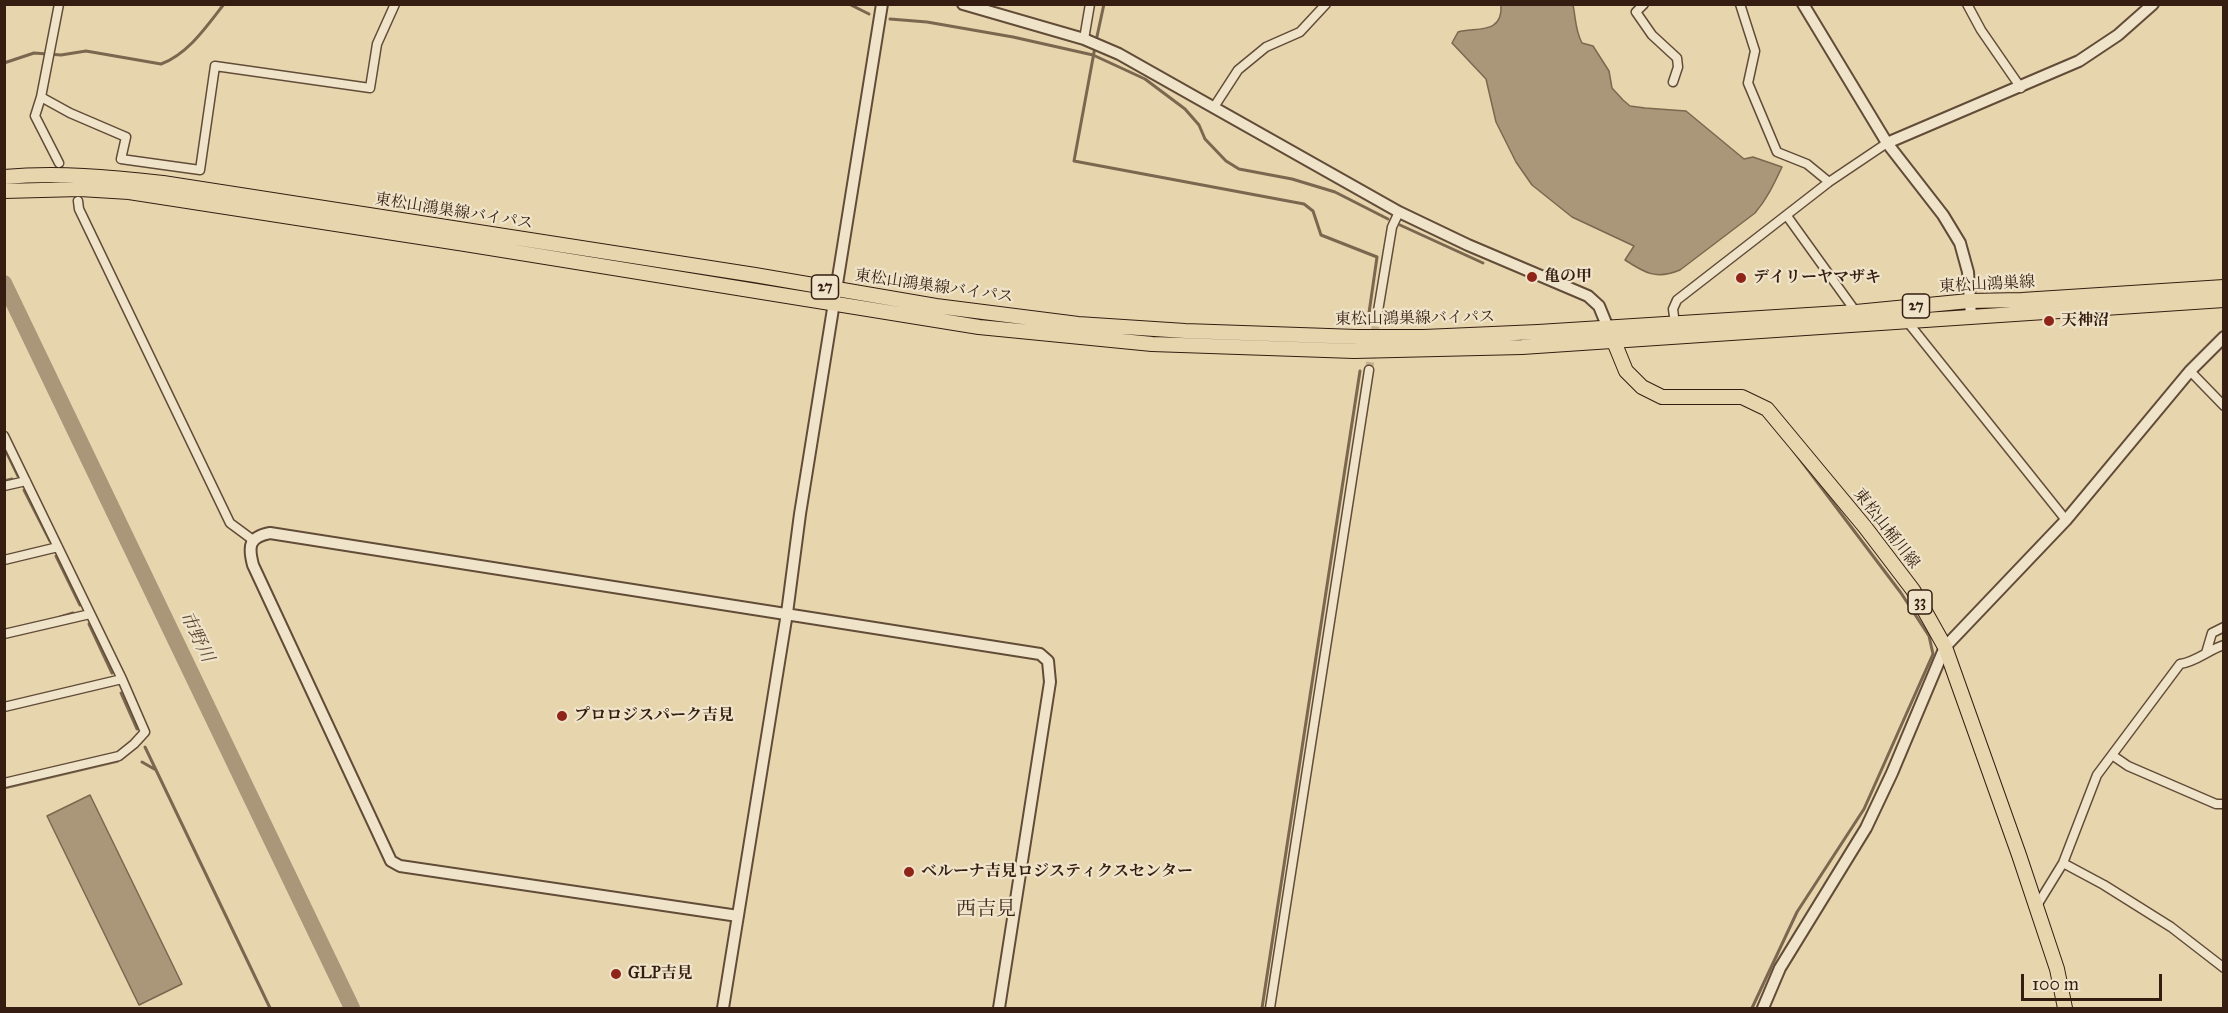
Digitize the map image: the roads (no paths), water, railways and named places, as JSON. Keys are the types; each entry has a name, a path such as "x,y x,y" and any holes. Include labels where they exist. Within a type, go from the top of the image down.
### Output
{"main road":[{"name":"東松山鴻巣線バイパス","path":"4,177 46,174 104,176 163,183 936,306 1077,324 1300,336 1610,334"},
{"name":"東松山鴻巣線バイパス","path":"4,191 52,189 129,192 454,242 835,305 979,327 1066,337 1241,348 1429,351 1522,347 1610,334"},
{"name":"東松山鴻巣線","path":"1610,334 1675,324 1856,312 1969,301 2022,300 2223,287"},
{"name":"東松山鴻巣線","path":"1610,334 1906,320 2223,300"},
{"name":"東松山桶川線","path":"1610,334 1626,371 1642,387 1662,397 1742,397 1767,409 1872,536 1913,590 1946,647 2057,969 2066,1008"}],"street":[{"path":"59,4 41,97 35,116 59,163"},
{"path":"41,97 70,113 126,137 121,159 200,170 215,66 370,88 377,44 395,4"},
{"path":"723,1008 882,4"},
{"path":"963,4 1084,39 1119,54 1399,212 1588,296 1599,306 1610,334"},
{"path":"1084,39 1090,4"},
{"path":"1214,106 1238,70 1266,47 1300,32 1326,4"},
{"path":"1644,4 1636,12 1652,35 1677,58 1678,67 1672,82"},
{"path":"1740,4 1755,51 1748,82 1777,152 1807,164 1829,182"},
{"path":"1967,4 1981,30 2021,88"},
{"path":"1675,324 1673,309 1677,300 1829,182 1887,143 2021,88 2079,61 2118,35 2153,4"},
{"path":"1803,5 1887,143 1943,215 1960,243 1968,272 1971,316"},
{"path":"78,201 79,209 230,523 253,540"},
{"path":"1377,317 1392,227 1399,212"},
{"path":"1787,216 1856,312"},
{"path":"1906,320 2066,520"},
{"path":"1764,1008 1780,968 1866,828 1946,647 2066,520 2190,371 2223,337"},
{"path":"1270,1008 1369,370"},
{"path":"2190,371 2223,406"},
{"path":"4,436 122,679 145,732 118,756 4,783"},
{"path":"4,486 26,481"},
{"path":"738,916 400,866 391,861 253,564 249,551 253,540 260,535 270,533 1040,654 1048,661 1050,682 999,1008"},
{"path":"4,560 58,547"},
{"path":"4,634 90,614"},
{"path":"2206,652 2212,633 2223,627"},
{"path":"2036,907 2063,863 2097,775 2180,664 2189,663 2223,645"},
{"path":"4,707 122,679"},
{"path":"2112,755 2128,766 2216,804 2223,804"},
{"path":"2063,863 2104,885 2171,927 2223,968"}],"waterway":[{"path":"4,63 34,53 61,55 86,51 161,64 180,54 204,30 224,4"},
{"path":"849,4 869,14"},
{"path":"1096,41 1104,4"},
{"path":"890,19 927,22 1013,37 1093,55 1145,79 1185,109 1199,125 1205,139 1226,161 1239,169 1292,179 1335,192 1388,219"},
{"path":"1095,47 1074,161 1304,204 1313,211 1321,235 1377,257 1369,313"},
{"path":"1400,225 1483,263"},
{"name":"市野川","path":"4,283 352,1008"},
{"path":"1262,1008 1360,371"},
{"path":"4,447 18,476"},
{"path":"1752,1008 1797,912 1864,809 1933,654 1929,636 1901,593 1793,450"},
{"path":"4,481 12,479"},
{"path":"24,490 50,541"},
{"path":"56,556 80,605"},
{"path":"60,617 73,613"},
{"path":"89,624 112,673"},
{"path":"121,693 137,729"},
{"path":"145,747 270,1008"},
{"path":"4,788 118,761"},
{"path":"142,762 156,770"}],"tunnel":[{"path":"1369,370 1377,317"}],"place":[{"name":"亀の甲","path":"1532,277"},
{"name":"デイリーヤマザキ","path":"1741,278"},
{"name":"天神沼","path":"2049,321"},
{"name":"プロロジスパーク吉見","path":"562,716"},
{"name":"ベルーナ吉見ロジスティクスセンター","path":"909,872"},
{"name":"GLP吉見","path":"616,974"}],"district":[{"name":"西吉見","path":"986,910"}]}
